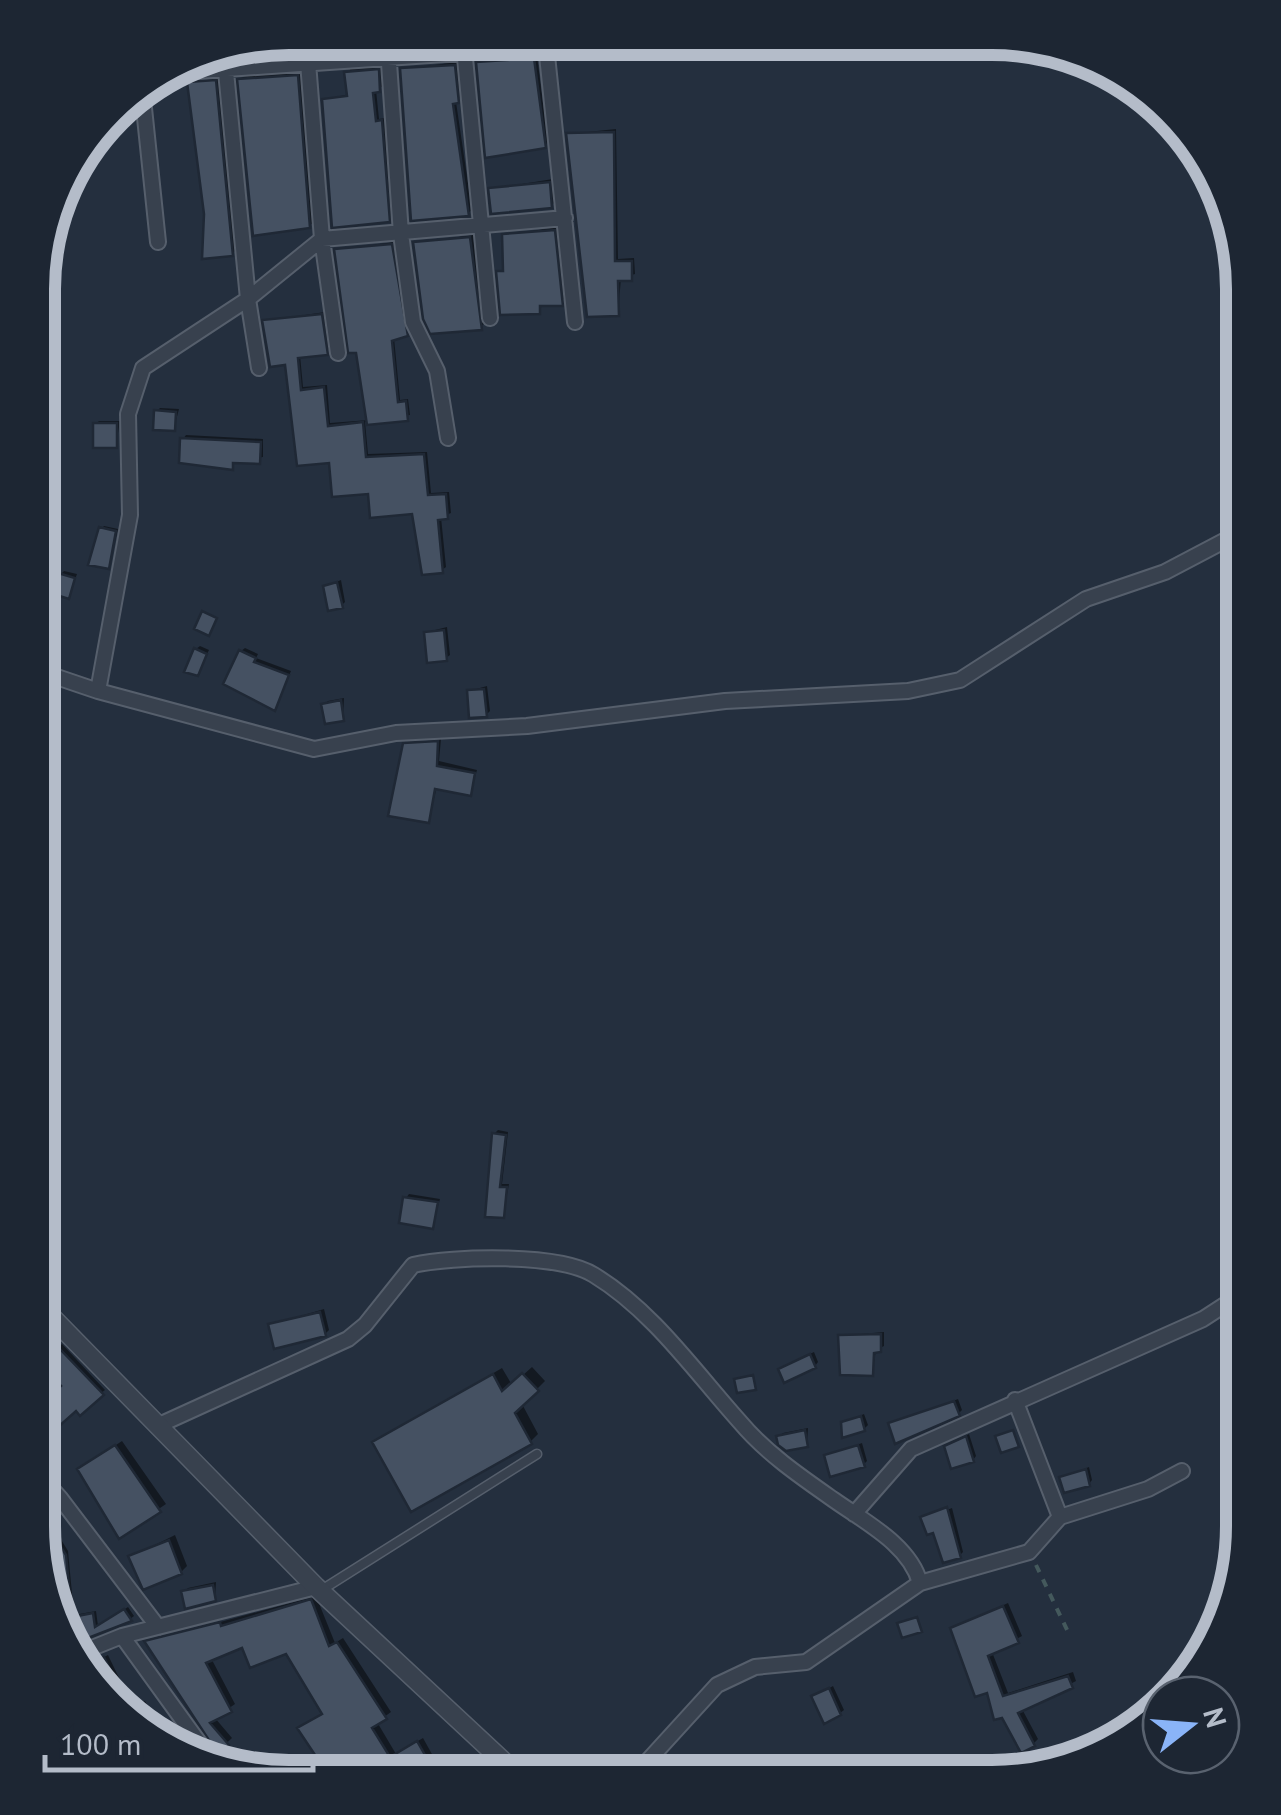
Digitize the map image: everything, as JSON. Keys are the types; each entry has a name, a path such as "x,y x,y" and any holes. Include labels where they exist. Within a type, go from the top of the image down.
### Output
{"street":[{"path":"206,71 348,55"},
{"path":"388,55 401,234 413,322 433,358 448,438"},
{"path":"464,55 490,318"},
{"path":"547,55 575,322"},
{"path":"308,57 322,240 338,353"},
{"path":"225,64 248,298 259,368"},
{"path":"144,106 158,242"},
{"path":"98,691 130,515 128,414 143,368 248,298 322,240 565,218"},
{"path":"55,676 292,746 328,749 396,733 527,726 725,701 943,686 1086,600 1165,572 1226,541"},
{"path":"156,1426 348,1339 366,1325 413,1265 438,1260 521,1259 592,1273 640,1312 700,1372 757,1440 905,1555 920,1584"},
{"path":"854,1514 911,1449 1203,1318 1225,1304"},
{"path":"55,1331 156,1426 318,1589 502,1760"},
{"path":"1015,1400 1060,1517"},
{"path":"649,1760 717,1685 756,1667 806,1662 920,1584 1029,1552 1060,1517 1148,1489 1182,1472"},
{"path":"55,1492 158,1627"},
{"path":"90,1649 122,1636 318,1589"},
{"path":"122,1636 198,1741"}],"lane":[{"path":"318,1589 537,1454"}],"path":[{"path":"1029,1552 1069,1634"}],"building":[{"path":"534,58 546,148 485,158 476,62"},
{"path":"455,65 459,103 453,104 469,216 411,221 400,68"},
{"path":"379,69 380,92 373,93 376,121 382,120 390,222 332,228 322,99 347,96 344,72"},
{"path":"298,75 310,228 253,236 237,79"},
{"path":"216,80 233,256 202,259 204,214 187,82"},
{"path":"614,132 615,261 632,261 632,281 618,281 619,316 587,317 566,133"},
{"path":"550,182 552,208 491,214 488,188"},
{"path":"555,230 563,306 540,306 540,314 500,315 496,271 503,271 502,234"},
{"path":"470,237 482,330 430,334 423,319 413,242"},
{"path":"392,244 408,336 392,341 398,402 406,401 408,421 367,425 356,353 348,353 334,249"},
{"path":"322,314 328,355 298,358 301,390 324,387 328,426 363,422 366,457 424,454 428,495 446,494 448,519 438,520 443,573 422,575 412,514 370,518 368,494 332,497 329,463 297,466 285,365 270,367 262,320"},
{"path":"154,410 176,412 175,431 153,430"},
{"path":"93,423 117,423 117,448 93,448"},
{"path":"180,438 261,442 260,464 233,463 233,470 179,463"},
{"path":"99,527 116,531 109,569 88,565"},
{"path":"58,573 75,578 69,599 55,595"},
{"path":"337,582 343,608 328,611 323,586"},
{"path":"202,611 217,618 209,636 194,629"},
{"path":"444,630 447,661 427,663 424,632"},
{"path":"194,648 207,654 198,676 184,672"},
{"path":"239,650 256,658 254,662 289,675 275,711 223,684"},
{"path":"484,689 487,717 469,718 467,690"},
{"path":"341,700 344,721 325,724 321,704"},
{"path":"438,741 437,766 475,773 471,796 435,789 429,823 388,816 403,743"},
{"path":"492,1133 506,1135 500,1187 507,1187 504,1218 485,1217"},
{"path":"403,1197 438,1202 433,1229 399,1223"},
{"path":"320,1312 326,1336 274,1349 268,1324"},
{"path":"881,1334 881,1352 874,1353 873,1376 840,1375 838,1335"},
{"path":"55,1348 104,1395 80,1416 76,1411 55,1430 55,1391 61,1386 55,1379"},
{"path":"810,1354 816,1368 784,1383 778,1369"},
{"path":"522,1373 539,1391 515,1413 532,1444 411,1512 372,1442 493,1374 502,1391"},
{"path":"753,1375 756,1390 737,1393 734,1379"},
{"path":"954,1401 960,1416 895,1444 888,1423"},
{"path":"861,1416 865,1431 842,1438 841,1422"},
{"path":"805,1430 808,1447 786,1451 778,1445 776,1436"},
{"path":"1013,1430 1019,1447 1001,1453 995,1436"},
{"path":"966,1436 974,1462 951,1469 944,1446"},
{"path":"115,1445 161,1512 119,1539 77,1469"},
{"path":"858,1445 865,1467 830,1477 824,1455"},
{"path":"1086,1469 1090,1486 1064,1493 1059,1477"},
{"path":"947,1507 961,1558 943,1563 933,1533 927,1535 920,1517"},
{"path":"56,1538 66,1555 71,1611"},
{"path":"169,1540 182,1574 143,1590 128,1556"},
{"path":"213,1585 216,1601 185,1609 181,1591"},
{"path":"311,1599 329,1646 337,1642 387,1719 372,1728 390,1757 417,1741 428,1760 318,1760 297,1728 322,1714 286,1654 250,1668 242,1648 206,1663 232,1712 210,1723 229,1745 223,1750 213,1747 144,1641 220,1622 221,1626"},
{"path":"1003,1606 1019,1643 988,1656 1003,1696 1068,1676 1073,1688 1018,1713 1035,1746 1021,1753 1002,1718 994,1720 987,1693 975,1697 950,1628"},
{"path":"124,1609 132,1621 85,1639 74,1617 93,1613 95,1627"},
{"path":"917,1617 922,1632 902,1638 897,1623"},
{"path":"104,1657 117,1684 113,1680 98,1660"},
{"path":"829,1688 841,1715 824,1724 811,1696"}]}
